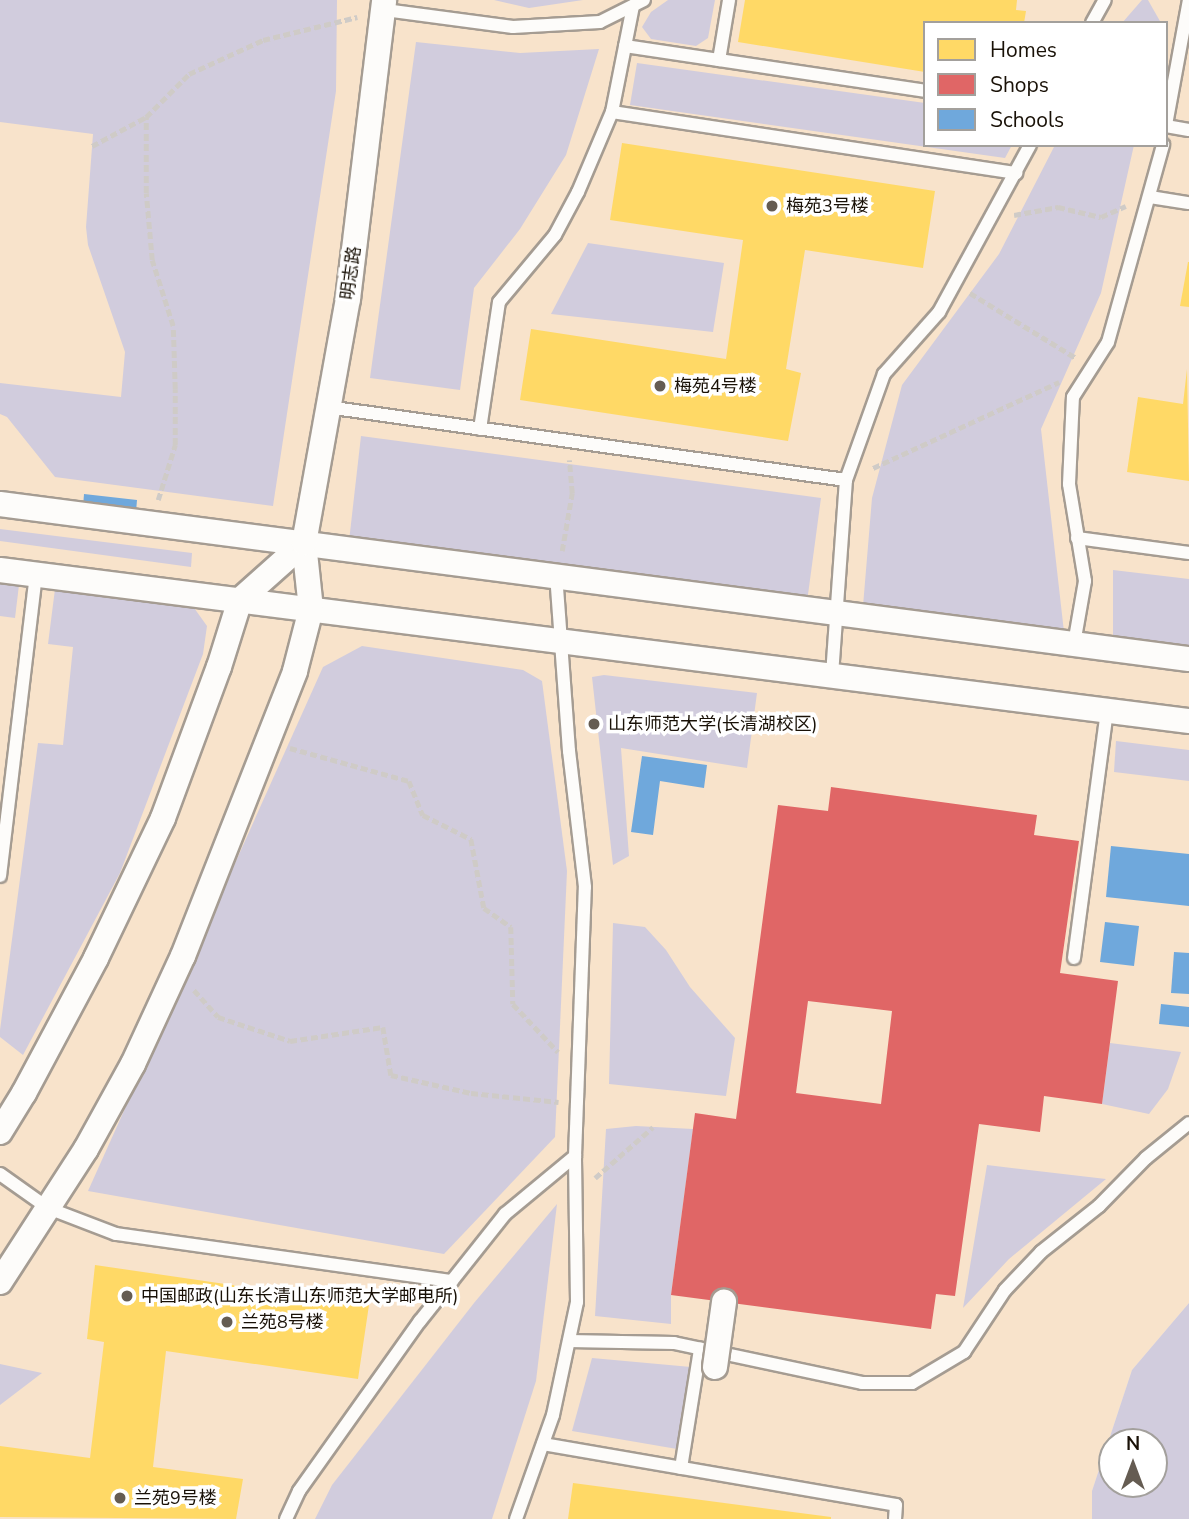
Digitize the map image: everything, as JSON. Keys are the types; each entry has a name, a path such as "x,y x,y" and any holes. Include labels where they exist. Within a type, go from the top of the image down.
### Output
{"street":[{"name":"明志路","path":"311,609 303,543 348,299 384,5"},
{"path":"0,504 1189,659"},
{"path":"0,1132 96,958 163,818 219,667 240,600 303,543"},
{"path":"0,570 1189,720"},
{"path":"0,1282 48,1208 133,1064 177,970 269,742 295,671 311,609"},
{"path":"707,1358 723,1301"}],"lane":[{"path":"719,60 729,0"},
{"path":"1093,21 1105,0"},
{"path":"1168,115 1189,1"},
{"path":"384,5 513,27 600,22 638,3"},
{"path":"480,429 499,302 555,235 612,112 625,46 638,3"},
{"path":"625,46 923,91"},
{"path":"612,112 1016,173"},
{"path":"1168,126 1189,130"},
{"path":"832,675 846,480 884,374 939,312 992,220 1029,147"},
{"path":"1074,644 1085,581 1069,484 1073,397 1108,342 1162,147"},
{"path":"1150,197 1189,203"},
{"path":"327,407 846,480"},
{"path":"1077,538 1189,553"},
{"path":"0,876 36,575"},
{"path":"516,1519 553,1415 577,1303 576,1156 585,887 556,576"},
{"path":"1074,958 1107,710"},
{"path":"569,1341 674,1342 707,1358 862,1382 912,1382 964,1352 1004,1290 1041,1252 1099,1206 1146,1158 1189,1124"},
{"path":"286,1519 299,1491 452,1281 505,1214 576,1156"},
{"path":"0,1174 48,1208 116,1234 452,1281"},
{"path":"681,1468 707,1358"},
{"path":"543,1444 896,1505 895,1519"}],"path":[{"path":"92,146 146,117 189,74 263,40 384,5"},
{"path":"146,117 146,194 152,260 173,326 175,390 175,445 151,524"},
{"path":"992,220 1058,206 1101,217 1150,197"},
{"path":"955,283 1092,367"},
{"path":"846,480 1092,367"},
{"path":"556,576 572,493 568,441"},
{"path":"269,742 410,781 423,816 471,839 484,908 510,927 513,1004 579,1076"},
{"path":"177,970 218,1017 290,1041 383,1027 391,1075 471,1093 578,1104"},
{"path":"576,1195 653,1127"}],"shaded area":[{"name":"山东师范大学(长清湖校区)","path":"0,0 1189,0 1189,1303 1132,1370 1113,1428 1098,1428 1098,1473 1092,1491 1092,1519 0,1519"},
{"path":"0,0 337,0 336,91 273,506 55,477 7,417 0,414 0,383 121,397 125,352 88,245 86,227 93,134 0,122"},
{"path":"494,0 583,0 529,8"},
{"path":"668,0 715,0 708,38 696,46 651,39 642,27 651,12"},
{"path":"1142,0 1148,0 1160,21 1124,21"},
{"path":"416,42 520,53 599,49 566,155 520,229 474,288 460,390 370,378"},
{"path":"637,63 923,103 923,146 630,105"},
{"path":"927,147 1011,147 1005,158"},
{"path":"1054,147 1134,147 1101,293 1041,429 1064,632 863,606 872,498 902,385 999,254"},
{"path":"588,243 724,263 713,332 551,314"},
{"path":"361,436 821,498 807,602 348,550"},
{"path":"0,529 192,553 191,567 0,541"},
{"path":"1113,570 1189,579 1189,647 1113,637"},
{"path":"0,582 19,585 15,618 0,616"},
{"path":"55,589 192,605 207,626 203,654 120,873 23,1055 0,1037 0,1030 38,743 63,745 73,647 48,644"},
{"path":"362,646 523,670 542,681 567,871 555,1137 444,1254 88,1191 323,667"},
{"path":"604,675 757,693 747,768 621,748 629,856 613,865 592,677"},
{"path":"1116,741 1189,750 1189,781 1114,772"},
{"path":"613,923 645,927 666,950 690,987 735,1038 726,1096 609,1084"},
{"path":"1110,1043 1181,1052 1168,1089 1149,1114 1102,1104"},
{"path":"636,1126 693,1129 671,1295 671,1324 595,1316 606,1129"},
{"path":"987,1165 1106,1179 1009,1259 963,1308"},
{"path":"557,1204 536,1381 492,1519 315,1519 332,1485 474,1303"},
{"path":"1189,1303 1189,1519 1092,1519 1092,1491 1098,1473 1098,1498 1168,1498 1168,1428 1113,1428 1132,1370"},
{"path":"592,1358 691,1367 677,1449 572,1431"},
{"path":"0,1364 42,1373 0,1405"}],"building: Homes":[{"path":"745,0 1017,0 1016,10 1026,11 1024,21 923,21 923,72 738,42"},
{"path":"622,143 935,191 923,268 805,250 786,369 801,373 788,441 520,400 531,329 726,359 743,240 610,220"},
{"path":"1189,262 1189,307 1180,306"},
{"path":"1187,369 1189,481 1127,472 1138,397 1183,404"},
{"path":"95,1265 369,1305 358,1379 166,1351 153,1467 243,1479 236,1519 0,1517 0,1446 90,1458 104,1342 87,1339"},
{"path":"573,1483 831,1517 831,1519 568,1519"}],"building: Shops":[{"path":"831,787 1037,815 1034,835 1079,841 1060,973 1118,981 1102,1104 1044,1096 1040,1132 979,1124 955,1296 936,1294 931,1329 671,1295 695,1113 736,1119 778,805 828,811","holes":["808,1001 892,1011 881,1104 796,1093"]}],"building: Schools":[{"path":"84,494 137,500 136,512 83,507"},
{"path":"642,756 707,765 704,788 660,781 653,835 631,832"},
{"path":"1111,846 1189,854 1189,906 1106,897"},
{"path":"1105,922 1139,926 1134,966 1100,962"},
{"path":"1174,952 1189,953 1189,994 1171,993"},
{"path":"1161,1004 1189,1007 1189,1027 1159,1024"}],"place":[{"name":"梅苑3号楼","path":"772,206"},
{"name":"梅苑4号楼","path":"660,386"},
{"name":"山东师范大学(长清湖校区)","path":"594,724"},
{"name":"中国邮政(山东长清山东师范大学邮电所)","path":"127,1296"},
{"name":"兰苑8号楼","path":"227,1322"},
{"name":"兰苑9号楼","path":"120,1498"}]}
